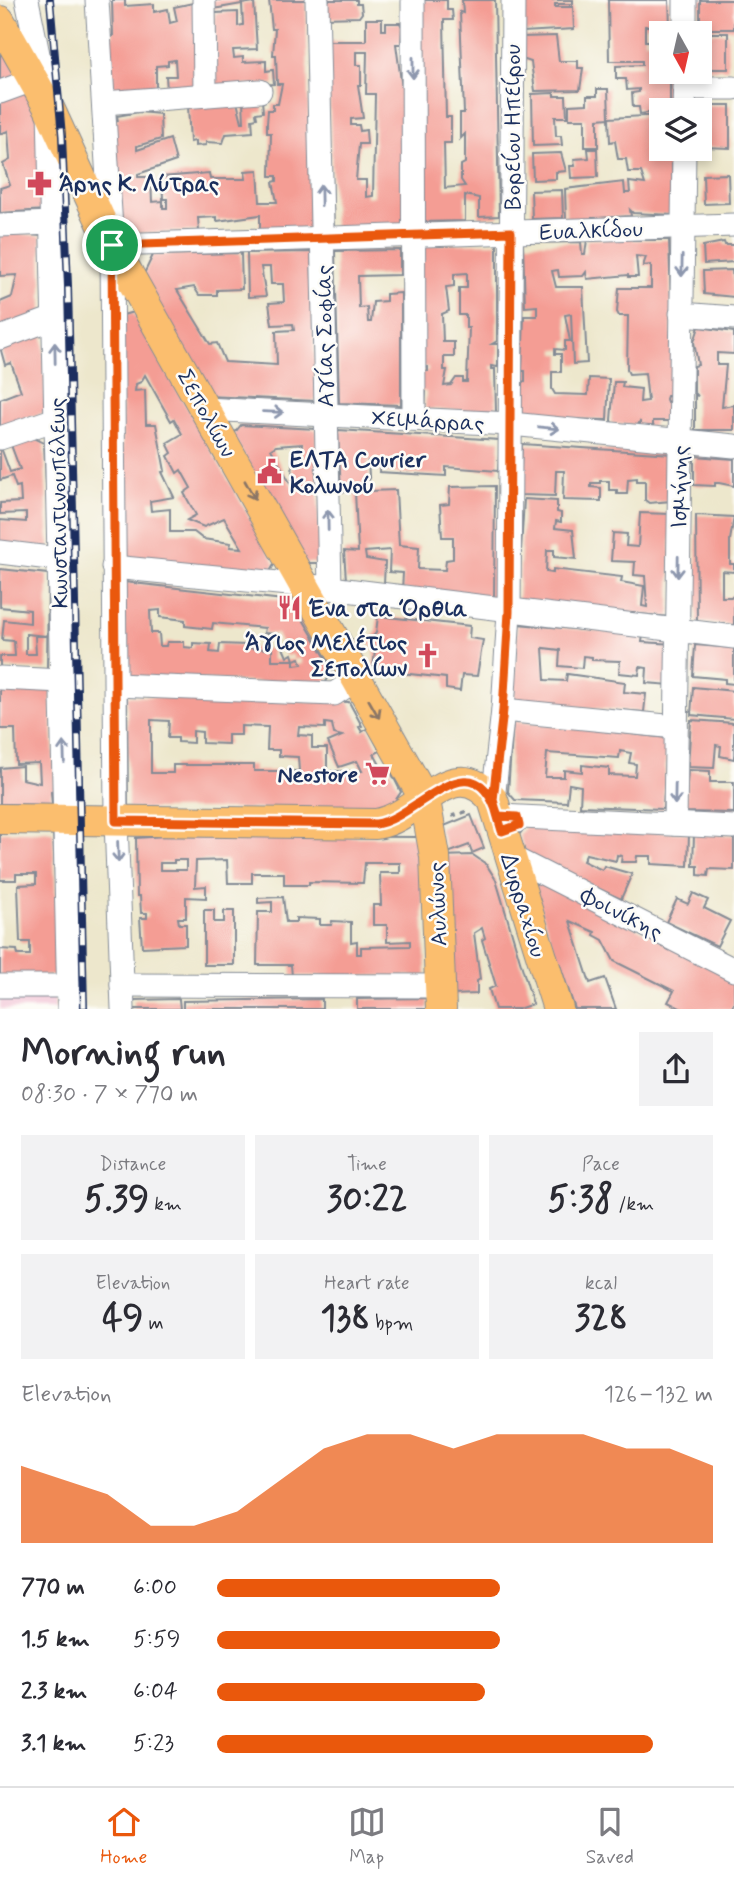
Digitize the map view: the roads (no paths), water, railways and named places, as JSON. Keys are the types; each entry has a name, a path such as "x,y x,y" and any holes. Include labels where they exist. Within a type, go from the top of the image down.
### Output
{"main road":[{"name":"Σεπολίων","path":"0,21 49,108 112,245 205,409 318,588 357,679 428,797"},
{"path":"0,819 376,824 397,819 444,785 464,782 478,786 488,810"},
{"name":"Αυλώνος","path":"428,797 435,856 441,998"},
{"name":"Δυρραχίου","path":"488,810 509,856 558,1009"}],"street":[{"name":"Κωνσταντινουπόλεως","path":"27,0 49,108 69,998"},
{"path":"97,0 112,245 116,821 123,1009"},
{"path":"204,0 205,95"},
{"name":"Αγίας Σοφίας","path":"317,0 326,414 318,588"},
{"path":"413,0 414,419"},
{"name":"Βορείου Ηπείρου","path":"488,810 503,710 509,612 513,0"},
{"path":"685,0 685,21"},
{"path":"0,92 33,80"},
{"path":"684,90 734,88"},
{"path":"104,103 260,91"},
{"name":"Ισμήνης","path":"675,824 684,161"},
{"path":"0,225 53,223"},
{"name":"Ευαλκίδου","path":"112,245 734,225"},
{"path":"681,314 734,318"},
{"path":"0,338 54,318"},
{"name":"Χειμάρρας","path":"205,409 511,424 734,446"},
{"path":"0,438 56,419"},
{"path":"0,552 58,559"},
{"path":"113,567 734,637"},
{"path":"0,678 61,681"},
{"path":"116,685 334,694 357,679"},
{"path":"503,710 676,727"},
{"path":"488,810 734,827"},
{"name":"Φοινίκης","path":"509,856 734,970"},
{"path":"122,985 441,998"},
{"path":"0,986 69,998"}],"railway":[{"path":"50,0 62,136 68,286 84,1009"}],"place":[{"name":"Άρης Κ. Λύτρας","path":"39,183"},
{"name":"ΕΛΤΑ Courier Κολωνού","path":"270,472"},
{"name":"Ένα στα Όρθια","path":"289,608"},
{"name":"Άγιος Μελέτιος Σεπολίων","path":"427,655"},
{"name":"Neostore","path":"378,774"}]}
